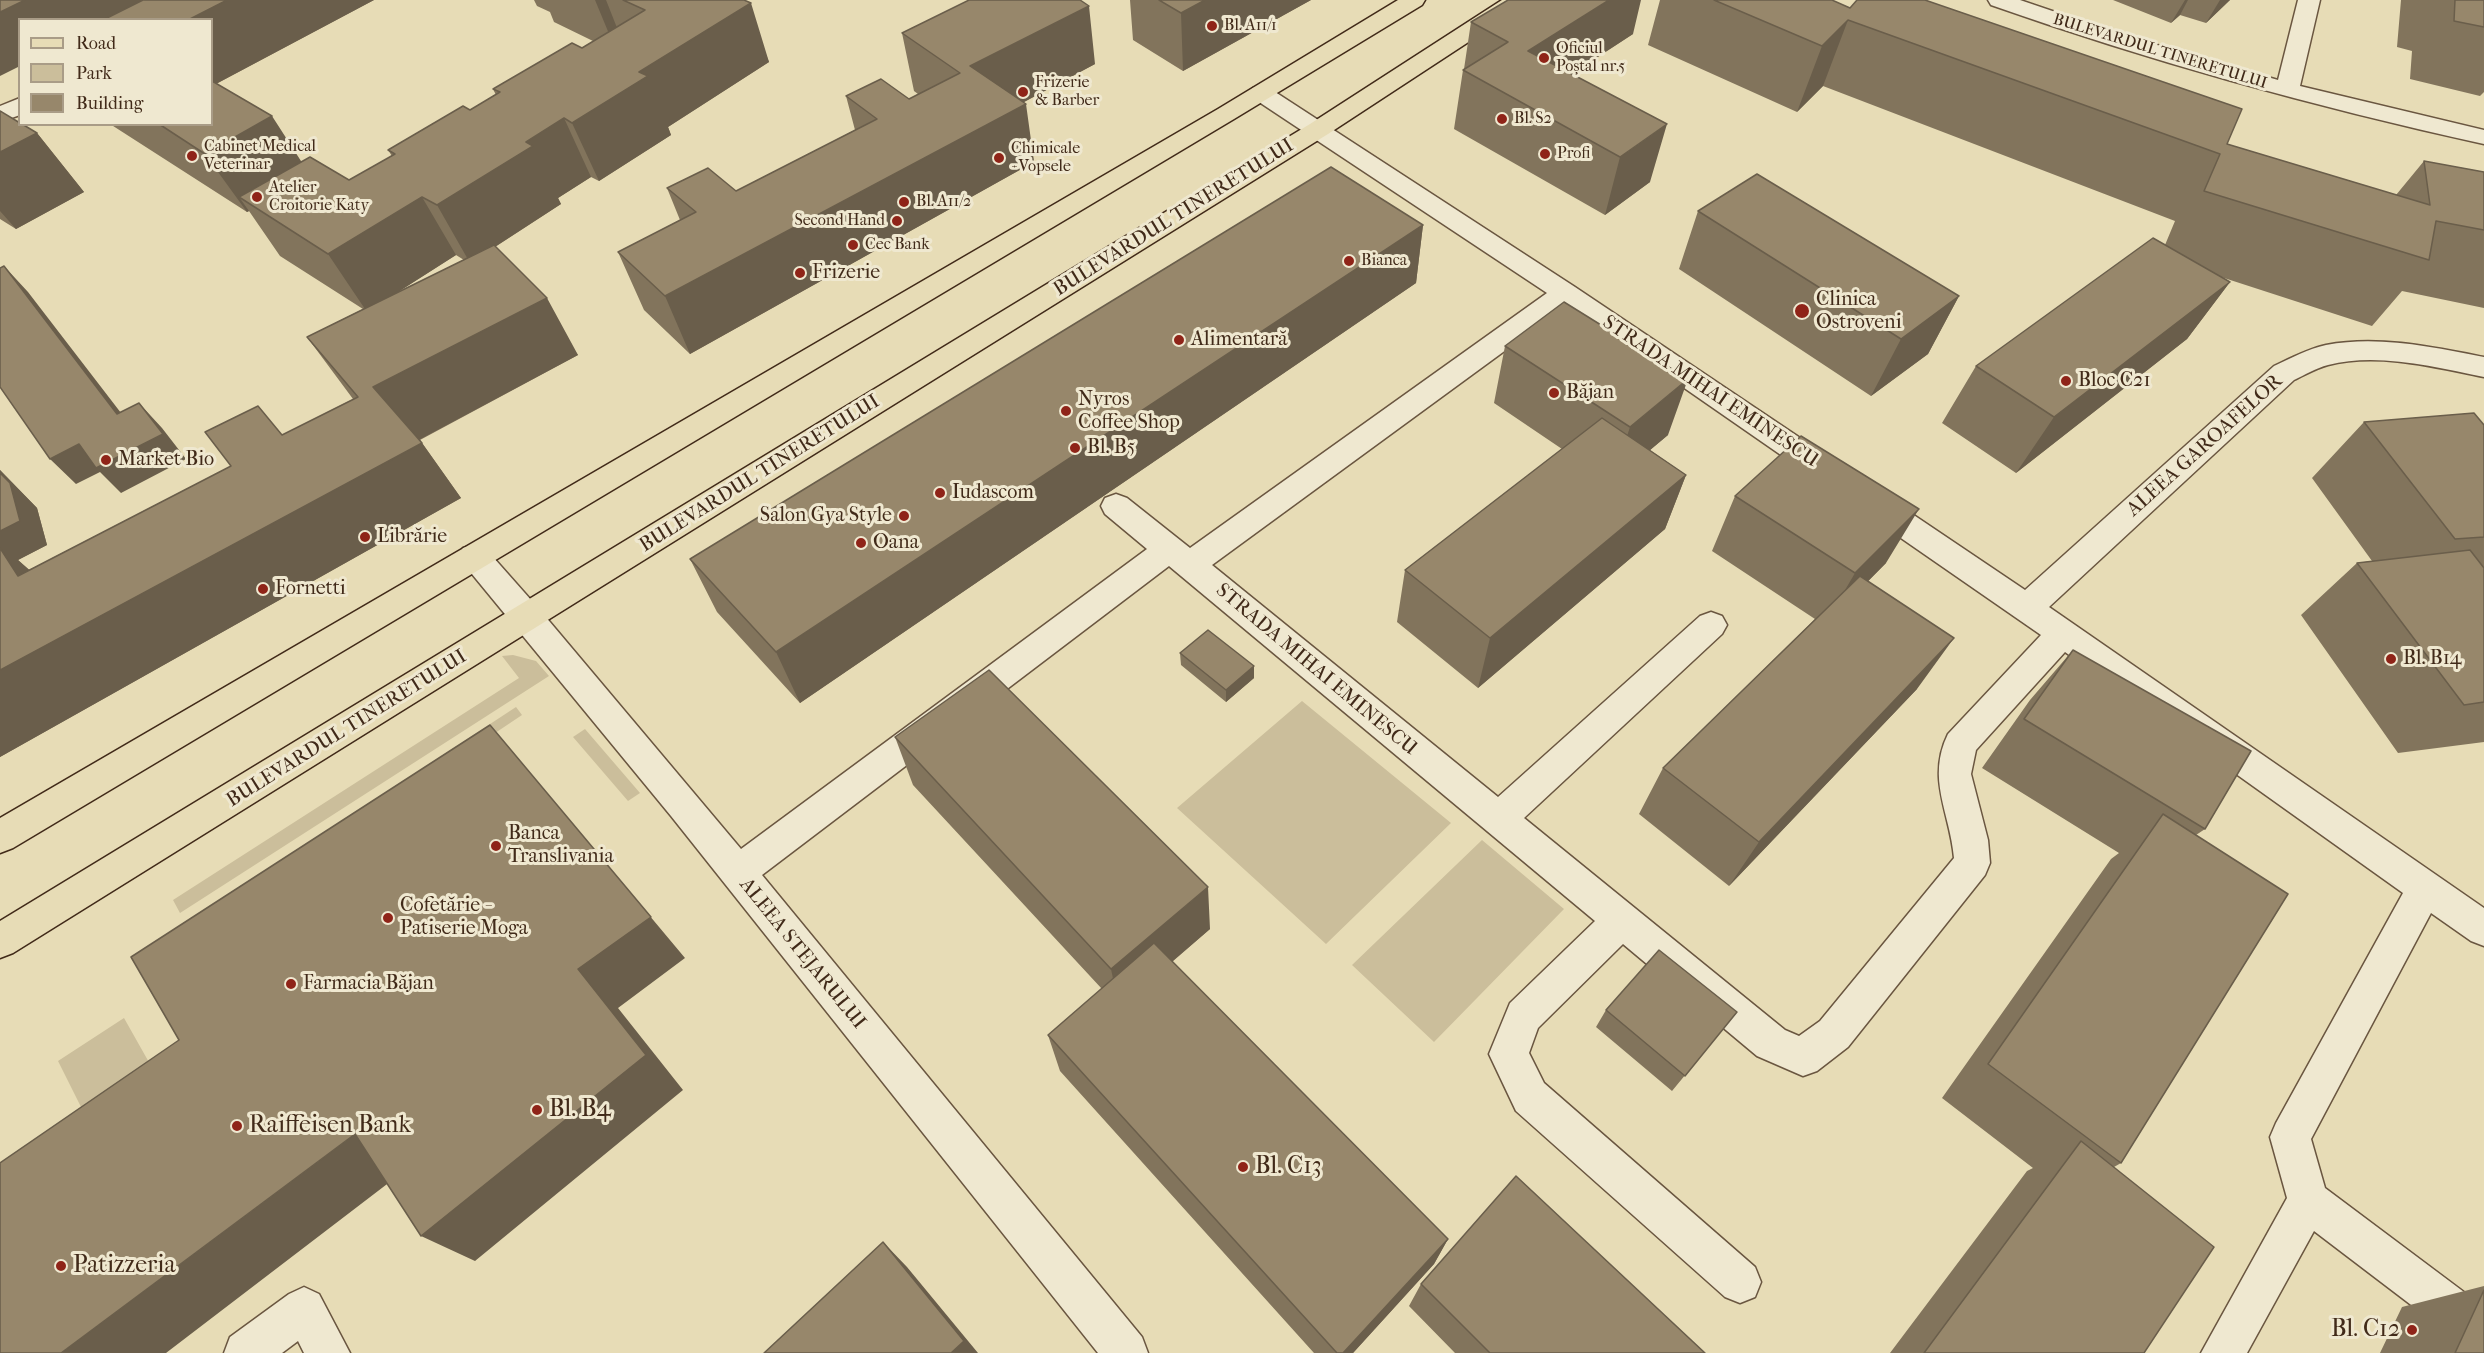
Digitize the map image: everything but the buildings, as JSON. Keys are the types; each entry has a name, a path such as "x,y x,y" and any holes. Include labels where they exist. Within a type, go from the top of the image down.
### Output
{"main road":[{"path":"0,837 1261,93 1414,0"},
{"name":"BULEVARDUL TINERETULUI","path":"0,941 1319,129 1517,0"}],"street":[{"name":"BULEVARDUL TINERETULUI","path":"1999,0 2137,47 2287,91 2484,137"},
{"name":"BULEVARDUL TINERETULUI","path":"2287,91 2309,0"},
{"name":"STRADA MIHAI EMINESCU","path":"1261,93 1566,293 2027,608 2484,930"},
{"path":"0,115 18,106"},
{"path":"737,873 1180,557 1566,293"},
{"name":"ALEEA GAROAFELOR","path":"2027,608 2284,373 2327,355 2369,353 2432,356 2484,367"},
{"name":"STRADA MIHAI EMINESCU","path":"1116,506 1771,1043 1803,1057 1834,1034 1972,863 1970,840 1954,774 1960,744 2063,633"},
{"name":"ALEEA STEJARULUI","path":"474,557 528,618 737,873 1126,1353"},
{"path":"1497,820 1711,625"},
{"path":"2425,888 2290,1137 2308,1201 2484,1334"},
{"path":"1621,921 1524,1016 1509,1054 1530,1097 1740,1282"},
{"path":"2223,1353 2308,1201"},
{"path":"246,1353 303,1309 328,1353"}],"green space":[{"path":"513,655 536,661 549,676 180,913 173,900 519,678 502,656"},
{"path":"1302,701 1451,823 1326,944 1177,808"},
{"path":"516,707 522,715 428,778 420,770"},
{"path":"585,729 640,793 628,801 573,737"},
{"path":"1482,840 1564,909 1434,1042 1352,965"},
{"path":"124,1018 155,1073 0,1179 0,1163 81,1107 58,1061"}],"place":[{"name":"Bl. A11/1","path":"1212,26"},
{"name":"Oficiul Poștal nr.5","path":"1544,58"},
{"name":"Frizerie & Barber","path":"1023,92"},
{"name":"Bl. S2","path":"1502,119"},
{"name":"Profi","path":"1545,154"},
{"name":"Cabinet Medical Veterinar","path":"192,156"},
{"name":"Chimicale - Vopsele","path":"999,158"},
{"name":"Atelier Croitorie Katy","path":"257,197"},
{"name":"Bl. A11/2","path":"904,202"},
{"name":"Second Hand","path":"897,221"},
{"name":"Cec Bank","path":"853,245"},
{"name":"Bianca","path":"1349,261"},
{"name":"Frizerie","path":"800,273"},
{"name":"Clinica Ostroveni","path":"1802,311"},
{"name":"Alimentară","path":"1179,340"},
{"name":"Bloc C21","path":"2066,381"},
{"name":"Băjan","path":"1554,393"},
{"name":"Nyros Coffee Shop","path":"1066,411"},
{"name":"Bl. B5","path":"1075,448"},
{"name":"Market Bio","path":"106,460"},
{"name":"Iudascom","path":"940,493"},
{"name":"Salon Gya Style","path":"904,516"},
{"name":"Librărie","path":"365,537"},
{"name":"Oana","path":"861,543"},
{"name":"Fornetti","path":"263,589"},
{"name":"Bl. B14","path":"2391,659"},
{"name":"Banca Translivania","path":"496,846"},
{"name":"Cofetărie - Patiserie Moga","path":"388,918"},
{"name":"Farmacia Băjan","path":"291,984"},
{"name":"Bl. B4","path":"537,1110"},
{"name":"Raiffeisen Bank","path":"237,1126"},
{"name":"Bl. C13","path":"1243,1167"},
{"name":"Patizzeria","path":"61,1266"},
{"name":"Bl. C12","path":"2412,1330"}]}
